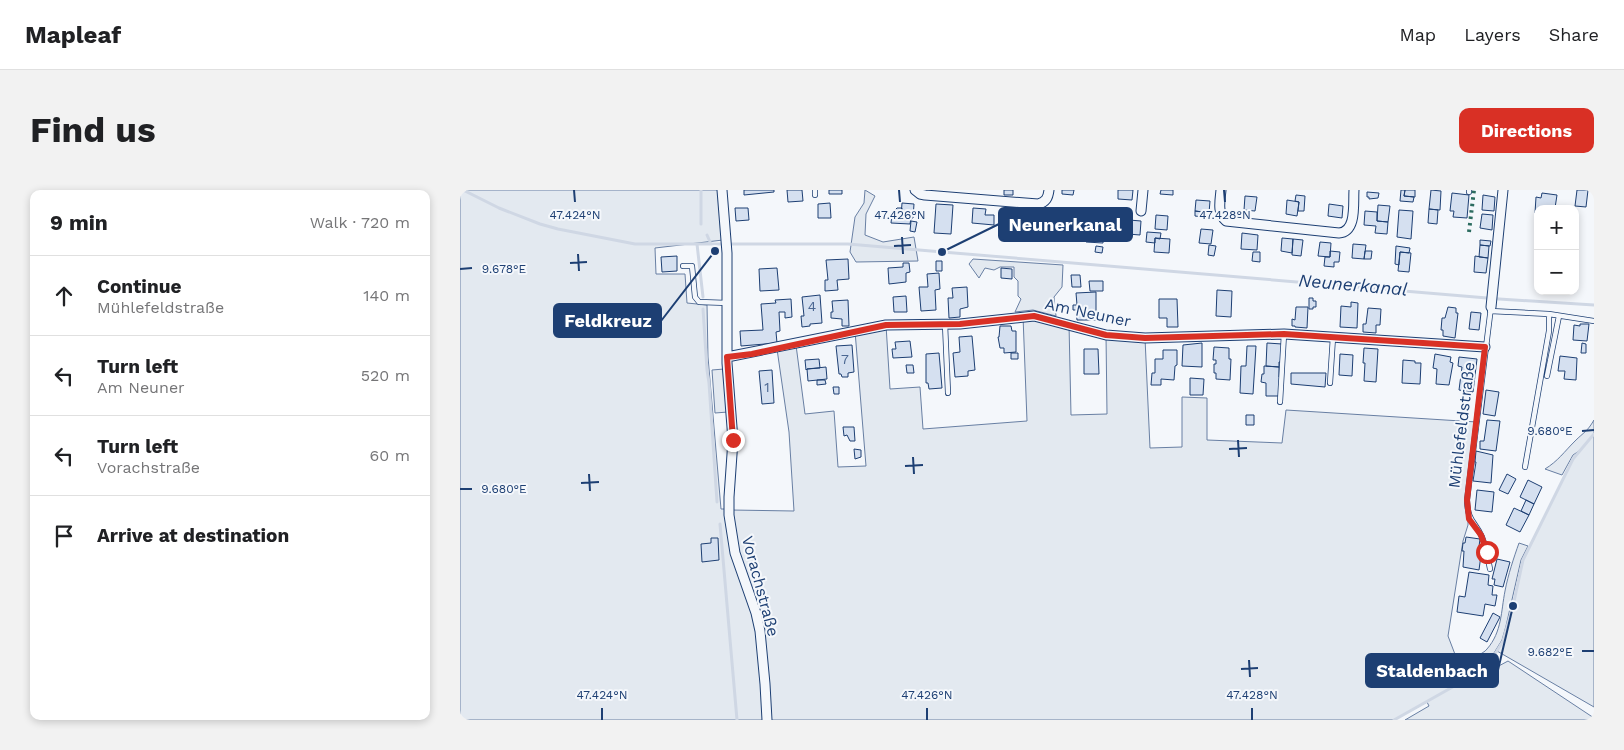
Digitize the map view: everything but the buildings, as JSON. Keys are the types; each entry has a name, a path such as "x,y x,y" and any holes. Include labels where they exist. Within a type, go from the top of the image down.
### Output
{"street":[{"name":"Vorachstraße","path":"722,190 727,252 727,357 733,440 729,497 730,521 735,553 756,612 760,631 766,684 767,720"},
{"path":"915,190 925,195 1038,204 1048,198 1049,190"},
{"path":"1141,211 1143,190"},
{"path":"1221,190 1220,212 1226,221 1339,233 1343,233 1350,228 1354,190"},
{"name":"Mühlefeldstraße","path":"1490,309 1503,190"},
{"name":"Am Neuner","path":"727,357 752,354 886,325 945,324 1034,316 1106,335 1145,338 1284,334 1485,347"}],"lane":[{"path":"683,266 692,266 697,301 728,303"},
{"path":"1490,309 1549,314 1594,321"},
{"name":"Mühlefeldstraße","path":"1490,309 1467,500 1469,519 1481,535 1490,569"},
{"path":"1525,467 1549,330 1549,314"},
{"path":"1547,376 1558,316"},
{"path":"945,324 948,393"},
{"path":"1280,402 1284,334"},
{"path":"1330,383 1333,337"}],"shaded area":[{"path":"460,190 720,190 723,240 655,248 656,274 685,274 687,303 707,305 708,357 721,509 728,509 756,625 765,720 460,720"},
{"path":"865,190 875,196 866,214 865,235 883,242 914,237 918,261 856,262 850,252 855,217 864,203"},
{"path":"973,259 1063,265 1062,287 1054,297 1056,316 1033,310 1015,312 1021,299 1018,296 1018,281 1014,277 1014,267 1000,267 994,270 985,268 979,278 969,264"},
{"path":"1023,316 1069,324 1071,415 1107,414 1106,335 1145,338 1150,448 1182,447 1182,397 1207,398 1207,440 1282,443 1286,410 1477,422 1468,493 1468,525 1463,541 1448,636 1461,670 1485,651 1496,636 1505,591 1519,543 1528,546 1521,560 1502,640 1486,666 1471,681 1508,661 1594,718 1594,720 1405,720 1429,706 1427,702 1394,720 767,720 763,655 735,553 731,510 794,511 789,432 777,349 796,345 805,414 834,411 838,467 866,466 855,331 886,325 890,389 920,387 923,429 1027,421"},
{"path":"724,369 728,412 715,413 712,370"},
{"path":"1594,420 1594,707 1497,651 1503,641 1513,606 1523,560 1573,459 1579,451 1573,455 1562,475 1545,469 1554,463 1587,430"}],"waterway":[{"name":"Neunerkanal","path":"463,190 499,208 540,224 635,244 848,244 1499,299 1594,305"},
{"path":"701,190 701,224"},
{"path":"707,235 711,244"},
{"path":"697,244 703,297"},
{"path":"703,309 717,502"},
{"path":"1394,720 1465,680 1492,659 1503,641 1523,560 1573,459 1594,434"},
{"path":"720,524 737,720"}],"hedge":[{"path":"1469,232 1474,190"}],"place":[{"name":"Feldkreuz","path":"715,251"},
{"name":"Neunerkanal","path":"942,252"},
{"name":"Staldenbach","path":"1513,606"}],"route":[{"path":"733,440 727,357 752,354 886,325 960,324 1034,316 1106,335 1145,338 1284,334 1485,347 1467,500 1469,519 1481,535 1487,552"}]}
